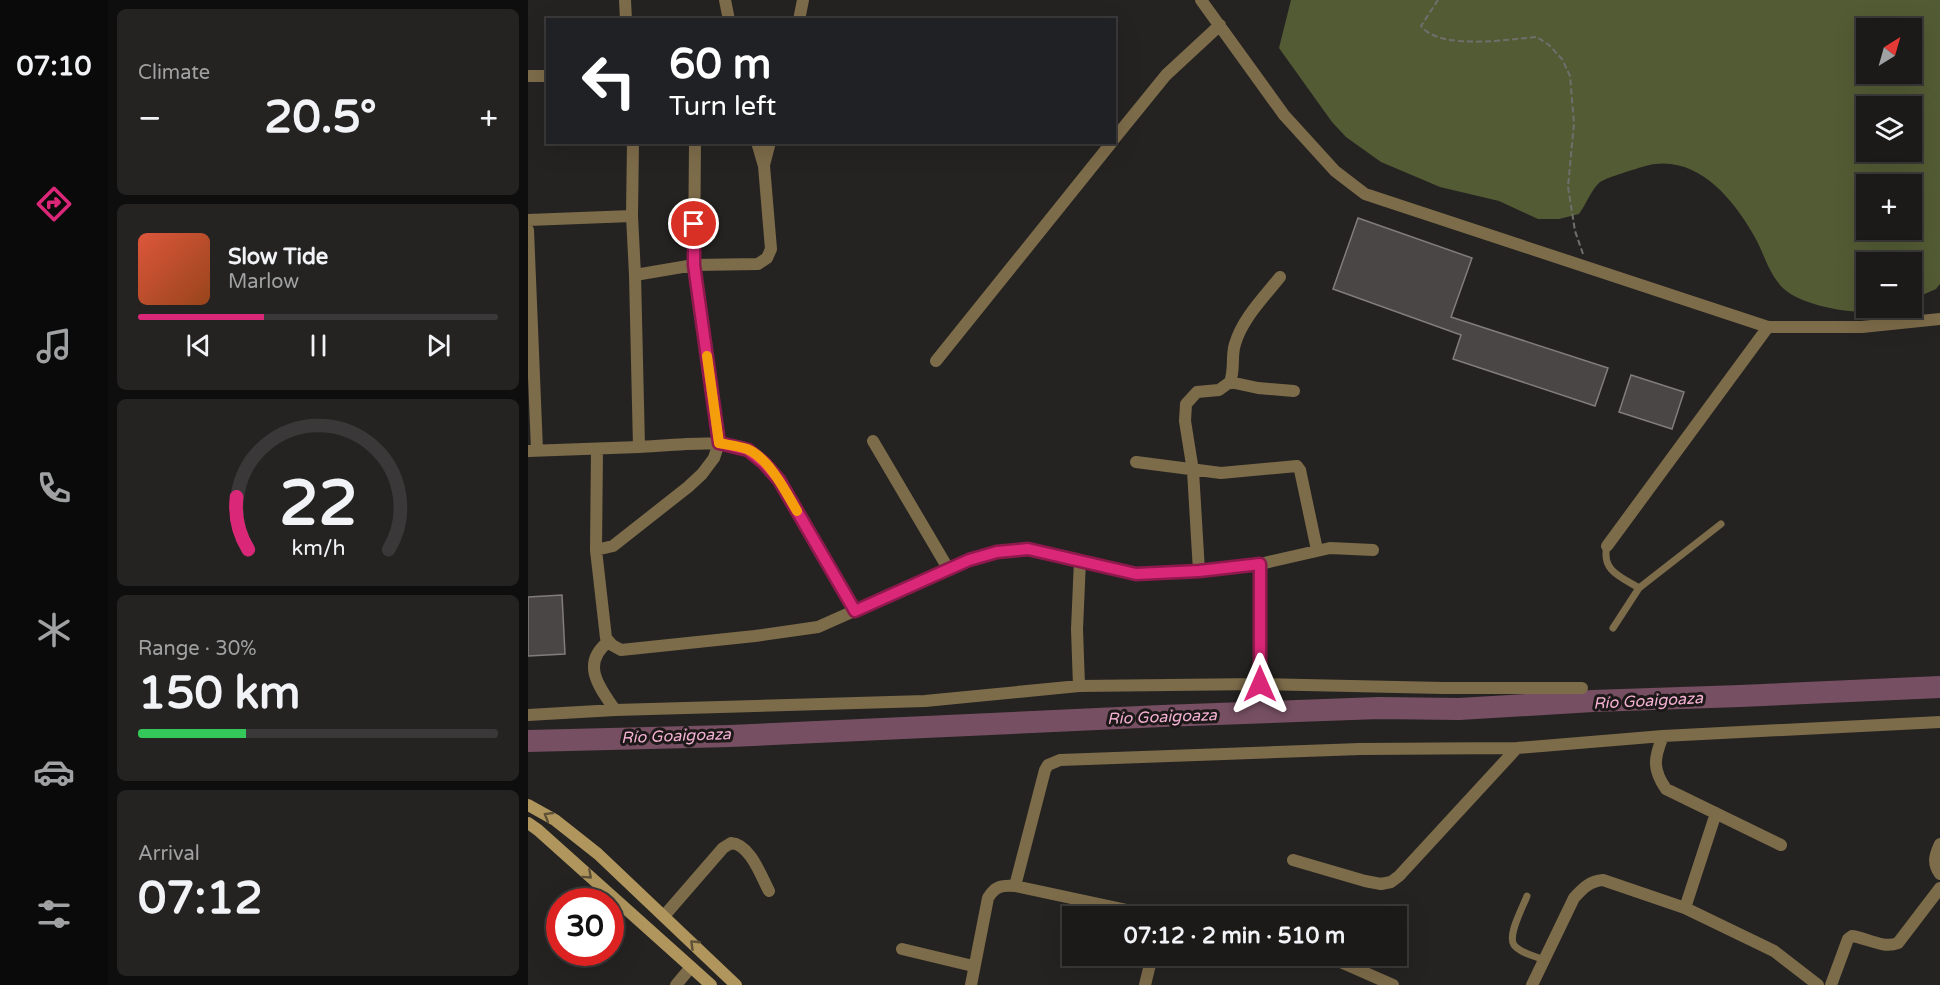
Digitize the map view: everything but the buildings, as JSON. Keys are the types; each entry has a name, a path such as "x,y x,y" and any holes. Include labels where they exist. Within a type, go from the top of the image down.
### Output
{"main road":[{"path":"528,805 555,820 598,854 664,916 727,982"},
{"path":"528,824 538,830 711,985"}],"street":[{"path":"625,0 626,18"},
{"path":"724,0 728,18"},
{"path":"799,18 803,0"},
{"path":"1201,0 1284,115 1335,171 1365,194 1768,327 1862,327 1940,319"},
{"path":"1116,137 1166,75 1220,25"},
{"path":"528,76 546,76"},
{"path":"633,144 632,216 639,447"},
{"path":"596,550 620,542 688,487 714,458 719,443 694,265 695,144"},
{"path":"635,275 694,265 758,264 767,258 771,249 764,166 758,144"},
{"path":"764,166 770,144"},
{"path":"936,361 1111,144"},
{"path":"528,220 632,216"},
{"path":"528,230 532,450 719,443 748,450 779,480 855,611"},
{"path":"1199,571 1193,471 1185,421 1186,404 1197,392 1220,390 1230,382 1238,335 1248,318 1280,277"},
{"path":"1607,546 1768,327"},
{"path":"1230,382 1258,388 1294,391"},
{"path":"873,441 949,570"},
{"path":"597,449 596,550 606,638 608,642 621,650 818,627 969,560 997,552 1028,549 1136,574 1199,571 1260,564 1330,548 1373,550"},
{"path":"1136,462 1221,473 1297,466 1300,470 1317,550"},
{"path":"1079,686 1077,629 1080,560"},
{"path":"1260,564 1260,684"},
{"path":"608,642 595,657 594,673 598,684 615,710"},
{"path":"528,716 615,710 924,701 1079,686 1260,684 1582,688"},
{"path":"1015,886 1045,770 1048,765 1060,760 1360,749 1517,748 1663,736 1940,722"},
{"path":"1663,736 1656,753 1659,778 1666,789 1781,845"},
{"path":"1293,860 1365,881 1381,884 1391,882 1517,748"},
{"path":"1685,908 1716,813"},
{"path":"664,916 723,848 731,843 741,846 751,857 769,891"},
{"path":"1940,844 1934,860 1940,874"},
{"path":"1532,985 1568,908 1578,892 1591,883 1603,880 1685,908 1774,951 1818,985"},
{"path":"971,985 988,898 992,890 1003,885 1015,886 1108,906"},
{"path":"1831,985 1848,939 1852,936 1885,944 1898,943 1940,888"},
{"path":"902,949 974,966"},
{"path":"1145,985 1150,966"},
{"path":"1350,966 1393,985"},
{"path":"676,985 691,967"}],"lane":[{"path":"1613,628 1640,588 1721,524"},
{"path":"1607,546 1605,555 1610,569 1640,588"},
{"path":"1527,896 1512,932 1512,940 1520,950 1544,960"}],"path":[{"path":"1438,0 1421,26 1431,35 1467,43 1537,37 1549,45 1562,59 1570,76 1574,123 1568,188 1575,231 1588,268"}],"green space":[{"path":"1291,0 1940,0 1940,284 1936,289 1922,295 1922,252 1856,252 1856,311 1821,306 1794,296 1784,289 1774,277 1757,241 1733,204 1708,180 1693,171 1677,165 1660,164 1642,167 1602,181 1596,186 1579,214 1559,219 1538,219 1499,201 1440,187 1381,162 1346,137 1332,122 1279,48"}],"waterway":[{"name":"Río Goaigoaza","path":"528,741 730,736 1379,708 1459,709 1593,701 1940,687"}],"slow traffic":[{"path":"707,356 719,443 748,450 764,463 779,480 797,511"}],"route":[{"path":"694,224 694,265 719,443 748,450 779,480 855,611 969,560 997,552 1028,549 1136,574 1199,571 1260,564 1260,684"}]}
